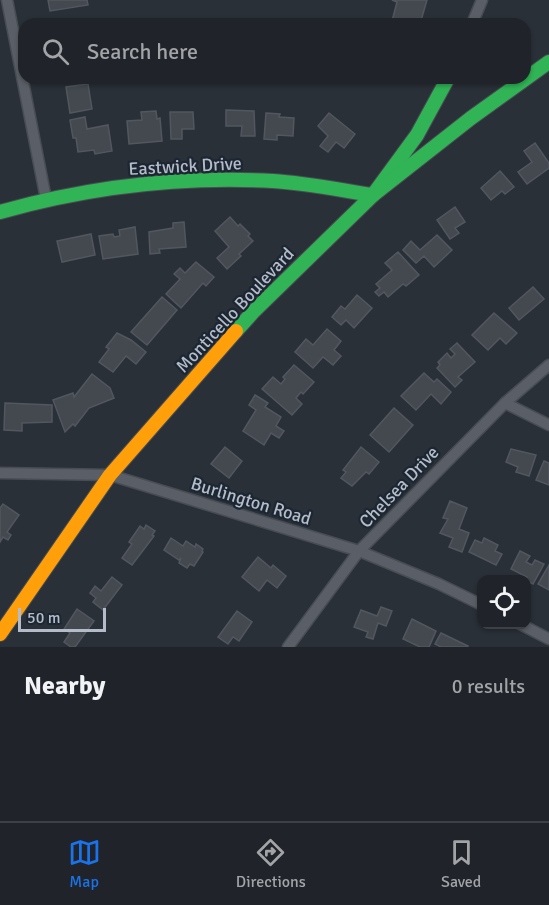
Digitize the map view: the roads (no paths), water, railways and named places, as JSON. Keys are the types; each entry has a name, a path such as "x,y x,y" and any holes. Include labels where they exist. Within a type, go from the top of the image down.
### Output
{"main road":[{"name":"Monticello Boulevard","path":"531,75 549,62"},
{"path":"373,195 417,135 445,84"},
{"name":"Monticello Boulevard","path":"0,634 110,475 253,312 373,195 409,165 518,84"},
{"name":"Eastwick Drive","path":"0,212 46,199 114,187 184,181 275,182 373,195"}],"street":[{"path":"7,0 18,56"},
{"path":"474,18 482,0"},
{"path":"23,84 46,199"},
{"name":"Chelsea Drive","path":"288,647 359,551 505,403 549,365"},
{"path":"505,403 549,425"},
{"name":"Burlington Road","path":"0,473 110,475 359,551 477,603"},
{"path":"530,629 549,639"}]}
